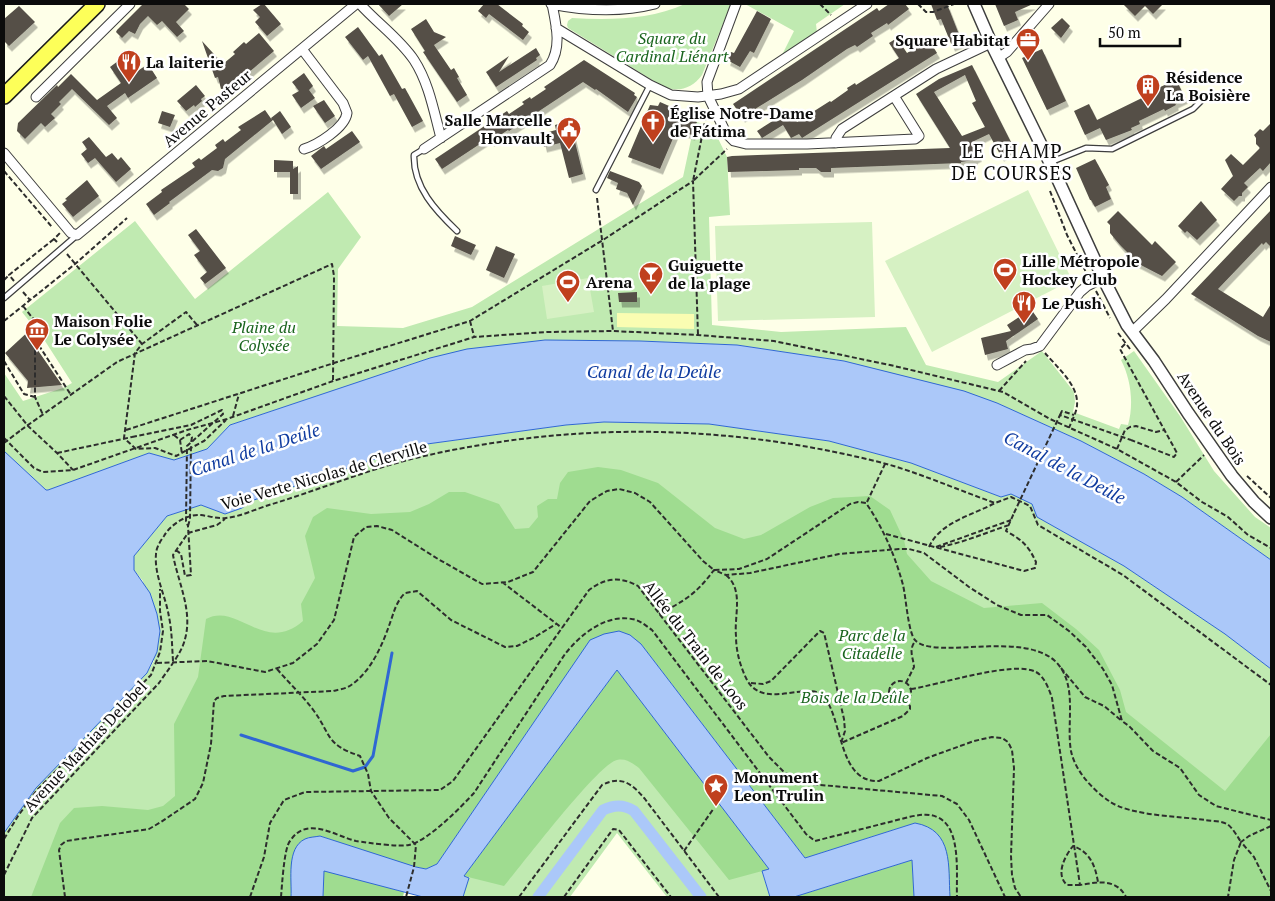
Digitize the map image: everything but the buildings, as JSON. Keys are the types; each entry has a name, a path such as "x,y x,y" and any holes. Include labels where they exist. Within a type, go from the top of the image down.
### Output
{"main road":[{"path":"4,96 97,4"}],"street":[{"path":"36,97 130,4"},
{"name":"Avenue Pasteur","path":"77,235 356,4"},
{"path":"360,4 406,50 415,62 426,85 441,138"},
{"path":"424,149 550,65 556,48 556,28 552,4 581,9 613,10 655,4"},
{"path":"736,4 707,82 708,96 726,133 734,141 746,144 912,140 917,138 919,136 894,96"},
{"path":"556,28 663,92 680,97 708,96 739,89 867,4"},
{"name":"Avenue du Bois","path":"974,4 998,58 1050,163 1127,335 1154,361 1188,414 1235,480 1271,518"},
{"path":"998,58 1007,52 1049,4"},
{"path":"836,142 836,138 842,129 936,69 991,43"},
{"path":"302,48 343,103 347,113 343,124 318,143 304,148"},
{"path":"4,153 66,228 71,233 77,235"},
{"path":"1127,335 1166,299 1271,188"},
{"path":"997,365 1025,350 1040,346 1080,292 1103,278"}],"lane":[{"path":"596,190 650,85"},
{"path":"1050,163 1086,148 1112,148 1193,109 1201,102"},
{"path":"424,149 414,155 414,164 421,187 435,210 457,231"},
{"path":"4,298 77,235"}],"path":[{"path":"820,4 830,14 836,24"},
{"path":"918,4 926,12 933,12 954,4"},
{"path":"698,335 693,181 707,112 713,106"},
{"path":"126,430 470,321 603,240 693,181 734,141"},
{"path":"4,171 52,228"},
{"path":"1048,184 1067,235 1112,322"},
{"path":"596,190 612,331"},
{"path":"4,321 75,264 127,218"},
{"path":"66,228 54,239 142,344"},
{"path":"4,443 117,362 332,264 334,276 334,381"},
{"path":"4,280 9,275"},
{"path":"23,306 39,326 38,344 71,395"},
{"path":"124,438 135,353 142,344 186,312 197,325"},
{"path":"470,321 474,337"},
{"path":"1060,415 1174,457 1177,454 1120,349 1126,344 1127,335 1116,328"},
{"path":"4,438 34,468 43,472 73,470 334,381 474,337 546,332 612,331 774,341 890,365 998,391 1069,428 1116,449 1176,482 1202,502 1228,517 1248,535 1271,548"},
{"path":"998,391 1040,346 1068,379 1076,395 1078,404 1069,428"},
{"path":"35,350 35,397 43,415"},
{"path":"4,361 24,394 35,397"},
{"path":"233,416 239,394"},
{"path":"4,396 28,426 73,470"},
{"path":"57,453 191,425 222,410 223,414 191,443"},
{"path":"886,534 1024,571 1035,568 1036,562 1023,541 1006,531 1062,411 1074,415"},
{"path":"124,438 136,449 155,448 176,456 204,441 227,419"},
{"path":"1116,449 1125,430 1130,427 1136,426 1156,432 1164,430"},
{"name":"Voie Verte Nicolas de Clerville","path":"173,661 169,616 160,587 156,552 165,534 177,522 197,515 226,518 286,500 356,474 421,457 493,443 588,432 686,432 748,437 820,449 885,464 995,503 1011,497 1030,506 1038,525 1122,576 1271,685"},
{"path":"180,440 189,434 192,437 190,519 188,526 188,533 191,575 185,576 181,554 176,550 188,533 217,525 226,518"},
{"path":"174,435 180,440 182,454"},
{"path":"1176,482 1204,455"},
{"path":"866,503 885,464"},
{"path":"157,663 207,661 265,672 293,663 318,644 334,620 354,537 366,527 377,526 392,530 482,584 508,582 533,572 590,501 607,491 618,489 635,494 650,502 702,561 714,570 726,575 734,585 738,604 735,621 738,657 748,683 759,691 773,694 808,692 820,693 825,697 841,743 858,774 871,781 879,781 893,776 927,758 974,741 992,737 1002,738 1008,742 1012,750 1014,768 1012,875 1015,888 1021,897"},
{"path":"866,503 886,534 903,584 909,622 916,640 924,646 1003,645 1045,654 1067,674 1079,692 1104,706 1129,726 1153,751 1180,768 1199,795 1207,801 1229,811 1271,820"},
{"path":"659,614 688,598 700,588 714,570 739,569 767,559 850,504 866,503"},
{"path":"929,547 932,540 945,527 995,503"},
{"path":"934,548 1011,520"},
{"path":"934,548 969,540 1009,525"},
{"path":"726,575 773,569 839,554 909,549 924,554 969,588 997,605 1021,615 1047,615 1070,631 1086,647 1103,669 1112,685 1122,721"},
{"name":"Avenue Mathias Delobel","path":"4,875 32,818 159,683 185,640 188,616 173,555 176,550"},
{"name":"Allée du Train de Loos","path":"250,897 264,857 270,823 284,800 305,792 440,790 453,780 589,590 598,584 612,579 628,581 638,586 770,758 786,773 810,784 942,796 957,804 969,820 1005,897"},
{"path":"502,582 562,628"},
{"path":"4,839 37,790 151,675 157,663 163,632 160,611 160,587"},
{"path":"66,897 59,850 66,841 149,829 195,799 203,783 211,744 214,701 217,698 347,688 361,676 374,658 383,642 396,605 405,593 418,591 451,620 505,647 517,646 556,624"},
{"path":"281,897 289,842 300,831 324,829 356,840 409,845 423,839 456,812 474,793 565,654 575,642 586,632 604,623 620,619 631,619 641,622 652,630 806,834 815,841 925,814 938,817 951,830 955,842 957,897"},
{"path":"748,683 763,684 771,681 817,633 820,631 824,633 844,719 845,732 841,743"},
{"path":"906,683 914,667 911,647 916,640"},
{"path":"1060,667 1068,688 1071,752 1078,768 1090,785 1111,802 1140,813 1227,824 1254,857 1271,891"},
{"path":"277,669 314,712 329,738 343,750 360,756 368,774 371,791 389,818 416,845 414,867 406,897"},
{"path":"911,688 994,672 1028,669 1038,673 1048,687 1052,698 1080,884"},
{"path":"896,682 906,683 911,688 911,696 907,702 896,703 889,694 890,687 896,682"},
{"path":"841,743 903,716 910,709 907,702"},
{"path":"519,897 602,785 612,780 624,781 635,787 646,799 719,897"},
{"path":"684,851 714,808"},
{"path":"1228,897 1234,860 1241,842 1249,836 1271,826"},
{"path":"564,897 614,829 619,830 671,897"},
{"path":"1073,846 1086,852 1092,861 1098,882"},
{"path":"1073,846 1062,866 1062,877 1067,886 1107,882 1113,884 1126,897"}],"green space":[{"name":"Square du Cardinal Liénart","path":"685,4 731,4 702,75 694,84 679,89 662,86 568,28 567,25 568,21 572,18 629,18 658,13"},
{"path":"745,4 845,4 816,24 817,33 780,59 794,31"},
{"name":"Plaine du Colysée","path":"697,122 713,128 727,157 730,215 709,217 712,325 781,332 906,327 926,365 998,382 1042,351 1074,392 1073,412 1119,429 1121,424 1128,425 1131,409 1129,383 1121,360 1134,351 1180,416 1214,471 1255,517 1271,528 1271,560 1182,497 1144,474 1081,441 997,403 844,361 737,345 545,340 430,358 230,425 207,449 174,460 149,453 48,490 4,451 4,373 23,401 63,388 72,383 45,341 22,312 135,221 195,299 328,192 361,237 338,269 337,326 403,328 472,307 683,177 692,135"},
{"name":"Bois de la Deûle","path":"604,422 709,424 829,441 911,463 1001,497 1011,494 1032,504 1037,517 1124,566 1225,634 1271,669 1271,897 950,897 947,855 641,644 293,853 291,897 4,897 4,833 36,788 147,673 154,661 143,581 134,570 134,556 167,516 201,505 225,514 242,508 251,501 390,454 427,444 566,425"},
{"name":"Bois de la Deûle","path":"598,467 621,470 658,483 715,528 744,539 761,535 810,507 833,498 870,496 890,510 904,540 907,554 931,581 984,608 1042,603 1076,629 1099,650 1120,690 1126,712 1225,791 1271,734 1271,897 950,897 947,855 915,823 805,858 641,644 590,640 437,864 426,869 411,866 320,836 293,853 291,897 31,897 60,823 74,808 102,806 148,810 163,806 175,796 174,724 198,677 206,619 218,616 229,617 264,631 276,633 289,630 303,621 301,604 315,578 305,536 313,517 327,508 371,514 410,512 429,504 449,492 465,492 499,504 515,529 529,528 538,517 537,506 548,499 557,499 560,483 568,472"},
{"path":"617,670 769,869 762,872 770,897 667,897 617,833 570,897 463,897 469,878"},
{"path":"617,670 769,869 729,880 639,768 629,761 617,760 594,778 504,886 464,876"},
{"path":"912,860 914,897 794,897"},
{"path":"324,870 404,892 403,897 323,897"}],"sand":[{"path":"617,313 694,314 694,329 617,327"}],"shaded area":[{"path":"1028,190 1072,280 932,352 885,261"},
{"path":"872,222 875,317 718,321 715,226"},
{"name":"Arena","path":"588,278 594,312 547,319 542,286"}],"water":[{"name":"Canal de la Deûle","path":"545,340 737,345 844,361 964,391 997,403 1081,441 1144,474 1182,497 1271,560 1271,669 1225,634 1124,566 1037,517 1032,504 1011,494 1001,497 911,463 829,441 709,424 604,422 566,425 427,444 390,454 251,501 242,508 225,514 201,505 167,516 134,556 134,570 150,593 160,631 157,652 147,673 36,788 4,833 4,451 48,490 149,453 174,460 207,449 230,425 430,358 467,349"},
{"path":"619,631 630,635 641,644 805,858 915,823 928,827 937,833 943,842 948,862 950,897 914,897 912,860 794,897 770,897 762,871 769,869 617,670 464,876 469,878 463,897 423,897 324,871 323,897 291,897 292,857 299,843 308,838 320,836 416,867 426,869 437,864 590,640 604,634"}],"waterway":[{"path":"241,735 353,771 365,767 373,756 392,653"},
{"path":"538,897 603,810 618,806 634,811 701,897"}],"place":[{"name":"Square Habitat","path":"1028,61"},
{"name":"La laiterie","path":"129,83"},
{"name":"Résidence La Boisière","path":"1148,107"},
{"name":"Église Notre-Dame de Fátima","path":"653,143"},
{"name":"Salle Marcelle Honvault","path":"569,150"},
{"name":"Lille Métropole Hockey Club","path":"1005,291"},
{"name":"Guiguette de la plage","path":"651,295"},
{"name":"Arena","path":"568,303"},
{"name":"Le Push","path":"1024,324"},
{"name":"Maison Folie Le Colysée","path":"37,351"},
{"name":"Monument Leon Trulin","path":"716,807"}],"district":[{"name":"LE CHAMP DE COURSES","path":"1012,161"}],"park label":[{"name":"Parc de la Citadelle","path":"872,644"}]}
